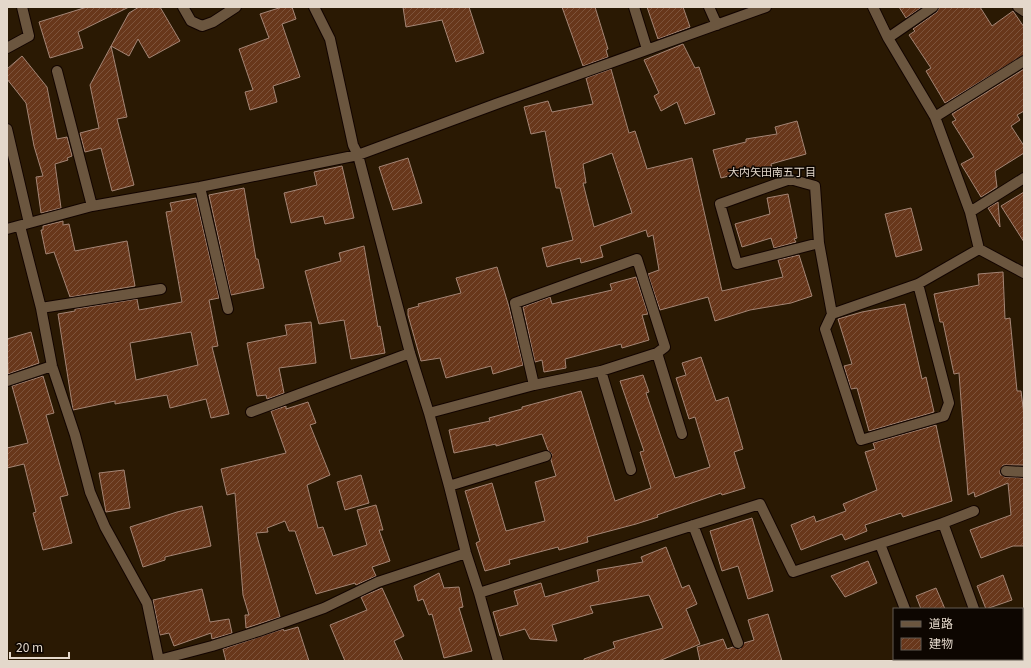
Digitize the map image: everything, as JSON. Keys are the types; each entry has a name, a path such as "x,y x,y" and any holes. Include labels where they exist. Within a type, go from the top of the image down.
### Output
{"street":[{"path":"7,48 29,36 22,7"},
{"path":"183,7 191,21 202,26 213,22 236,7"},
{"path":"314,7 330,39 352,145 358,155 410,353 450,486 466,553 498,661"},
{"path":"634,7 647,49"},
{"path":"709,7 717,25"},
{"path":"7,229 92,206 200,187 358,155 766,7"},
{"path":"872,7 888,38 935,117 970,212 979,249 1024,273"},
{"path":"888,38 933,7"},
{"path":"1018,7 1024,11"},
{"path":"935,117 1024,61"},
{"path":"57,71 92,206"},
{"path":"7,129 52,366 75,435 90,492 105,527 147,603 159,660 212,646 324,608 378,582 466,553"},
{"path":"970,212 1024,178"},
{"path":"819,243 737,264 720,204 790,179 815,186 819,243 832,314 825,329 862,440 944,416 949,403 918,284"},
{"path":"200,187 228,309"},
{"path":"832,314 918,284 979,249"},
{"path":"429,413 534,385 601,371 657,353 664,347 637,259 515,303 534,385"},
{"path":"41,308 161,289"},
{"path":"251,412 410,353"},
{"path":"657,353 682,434"},
{"path":"7,381 52,366"},
{"path":"601,371 630,470"},
{"path":"450,486 546,456"},
{"path":"1006,472 1024,472"},
{"path":"479,593 760,504 793,572 943,523 974,511"},
{"path":"943,523 974,608"},
{"path":"693,525 738,643"},
{"path":"880,544 905,608"}],"building":[{"path":"87,7 129,7 78,32 83,48 50,58 39,22"},
{"path":"139,7 160,7 180,41 149,58 138,39 129,56 111,46 129,13"},
{"path":"282,7 292,7 296,19 282,24 300,77 273,86 277,102 250,110 245,92 253,90 239,49 269,38 260,14"},
{"path":"403,7 469,7 484,53 456,62 442,20 406,27"},
{"path":"562,7 595,7 608,49 606,50 608,57 583,66"},
{"path":"647,7 683,7 690,27 658,39"},
{"path":"899,7 922,7 906,18"},
{"path":"939,7 980,7 992,26 1013,11 1024,27 1024,55 945,103 926,71 931,68 909,35 915,31 913,29 937,12"},
{"path":"683,44 695,68 699,67 715,114 685,124 677,102 661,111 654,96 659,93 644,60"},
{"path":"111,46 127,117 117,119 134,185 112,191 101,148 85,152 80,133 99,128 90,85"},
{"path":"22,56 47,87 57,139 67,137 72,156 67,158 68,160 55,164 61,208 41,213 36,177 43,176 34,146 26,103 7,79 7,69"},
{"path":"611,69 629,133 635,131 647,169 692,158 722,291 783,277 778,260 799,255 812,296 791,303 750,310 715,321 708,297 660,310 648,274 659,270 653,235 648,237 646,230 600,246 603,257 581,263 580,258 547,267 542,248 573,240 560,188 556,188 545,131 531,134 524,107 548,101 552,112 593,104 586,78","holes":["612,153 632,213 594,227 583,183 586,183 583,164"]},
{"path":"1024,69 1024,111 1017,115 1020,120 1011,126 1024,146 1024,153 995,171 997,187 981,197 961,164 974,157 952,122 956,120 952,114"},
{"path":"797,121 806,154 771,164 772,168 751,172 751,170 721,178 713,150 746,142 746,139 777,134 775,127"},
{"path":"408,158 422,203 393,210 379,167"},
{"path":"342,166 354,218 325,224 323,216 291,223 284,193 317,185 314,172"},
{"path":"244,188 256,259 258,259 264,288 231,295 209,195"},
{"path":"1024,192 1024,242 1001,206"},
{"path":"788,194 797,238 794,239 796,242 774,248 771,238 742,247 735,224 770,214 767,198"},
{"path":"196,198 219,298 209,300 218,346 212,347 229,414 211,418 206,399 170,408 167,395 115,404 115,401 73,410 58,314 75,311 75,309 137,299 139,310 182,302 166,212 172,211 170,203","holes":["191,332 198,365 136,380 130,343"]},
{"path":"998,202 1000,227 988,208"},
{"path":"911,208 922,250 896,257 885,214"},
{"path":"63,221 63,225 69,224 75,251 127,241 135,286 70,297 54,252 46,254 41,230 43,230 43,226"},
{"path":"364,246 378,327 380,326 385,353 351,359 344,320 319,324 305,271 341,261 339,253"},
{"path":"497,267 509,307 523,365 493,374 491,366 446,378 440,358 421,361 408,315 408,309 419,306 418,304 461,293 456,278"},
{"path":"1003,272 1005,319 1010,318 1017,391 1021,391 1024,415 1024,465 1003,465 1000,474 1005,477 1024,478 1024,546 1013,546 981,558 970,530 1011,515 1008,483 975,497 974,492 968,495 959,373 954,374 943,322 940,322 934,294 979,285 978,274"},
{"path":"636,277 648,314 642,315 649,340 622,348 621,344 565,359 566,368 544,372 542,360 535,362 523,307 550,297 552,304 612,290 610,284"},
{"path":"905,304 922,379 926,377 934,412 869,431 857,388 851,389 844,366 852,364 838,319 862,312"},
{"path":"311,322 316,363 279,368 284,393 267,399 266,395 257,396 247,343 287,335 285,325"},
{"path":"31,332 39,363 8,374 7,339"},
{"path":"701,357 716,401 728,397 743,449 734,452 745,488 722,495 721,493 657,515 658,517 587,537 588,542 559,550 558,547 509,560 510,564 485,571 476,543 480,541 465,491 492,483 506,531 545,521 535,482 556,476 551,460 552,454 548,450 542,434 496,446 496,444 454,453 449,430 490,421 489,418 522,409 522,407 581,391 615,501 651,488 640,452 644,451 620,381 643,375 649,392 646,393 675,478 710,467 695,417 689,419 676,378 686,375 682,363"},
{"path":"43,376 54,413 46,415 68,495 60,497 72,543 43,550 33,513 36,512 24,464 7,468 7,448 28,443 12,386"},
{"path":"308,402 316,423 310,425 330,475 307,485 318,528 323,527 333,556 367,545 357,510 376,505 383,530 379,530 390,561 372,567 376,576 356,585 355,583 316,594 295,531 289,531 285,521 267,528 268,532 256,533 280,617 246,628 245,615 249,615 243,595 235,493 227,495 221,469 286,453 271,411 286,406 286,409"},
{"path":"936,425 952,501 903,517 901,513 865,525 867,531 845,540 842,534 801,550 791,525 814,516 816,522 846,511 843,504 877,490 865,452 875,449 873,443"},
{"path":"124,470 130,508 106,512 99,473"},
{"path":"361,475 369,503 345,510 337,482"},
{"path":"202,506 211,546 165,557 165,560 143,567 130,527 177,512"},
{"path":"752,518 773,591 748,599 738,566 722,571 710,531"},
{"path":"666,547 682,588 689,585 697,604 686,609 700,644 659,661 584,661 584,659 615,648 613,642 663,628 649,595 590,606 593,613 552,625 557,641 530,639 525,629 500,636 493,612 518,605 514,591 541,583 545,597 599,581 597,570 643,562 641,557"},
{"path":"868,561 877,583 845,597 831,576"},
{"path":"439,573 444,588 459,587 463,607 459,608 472,651 444,658 432,614 429,615 423,599 418,601 414,586"},
{"path":"1003,575 1012,600 986,608 977,586"},
{"path":"382,588 404,636 394,641 403,661 345,661 330,625 367,610 361,597"},
{"path":"936,588 945,608 921,608 916,596"},
{"path":"202,589 210,622 229,619 232,633 212,639 211,633 174,646 169,633 160,635 153,600"},
{"path":"768,614 782,661 700,661 697,647 723,639 727,649 733,647 740,649 744,643 754,640 748,620"},
{"path":"298,627 309,661 226,661 223,649 283,629 284,631"}],"district":[{"name":"大内矢田南五丁目","path":"772,171"}]}
